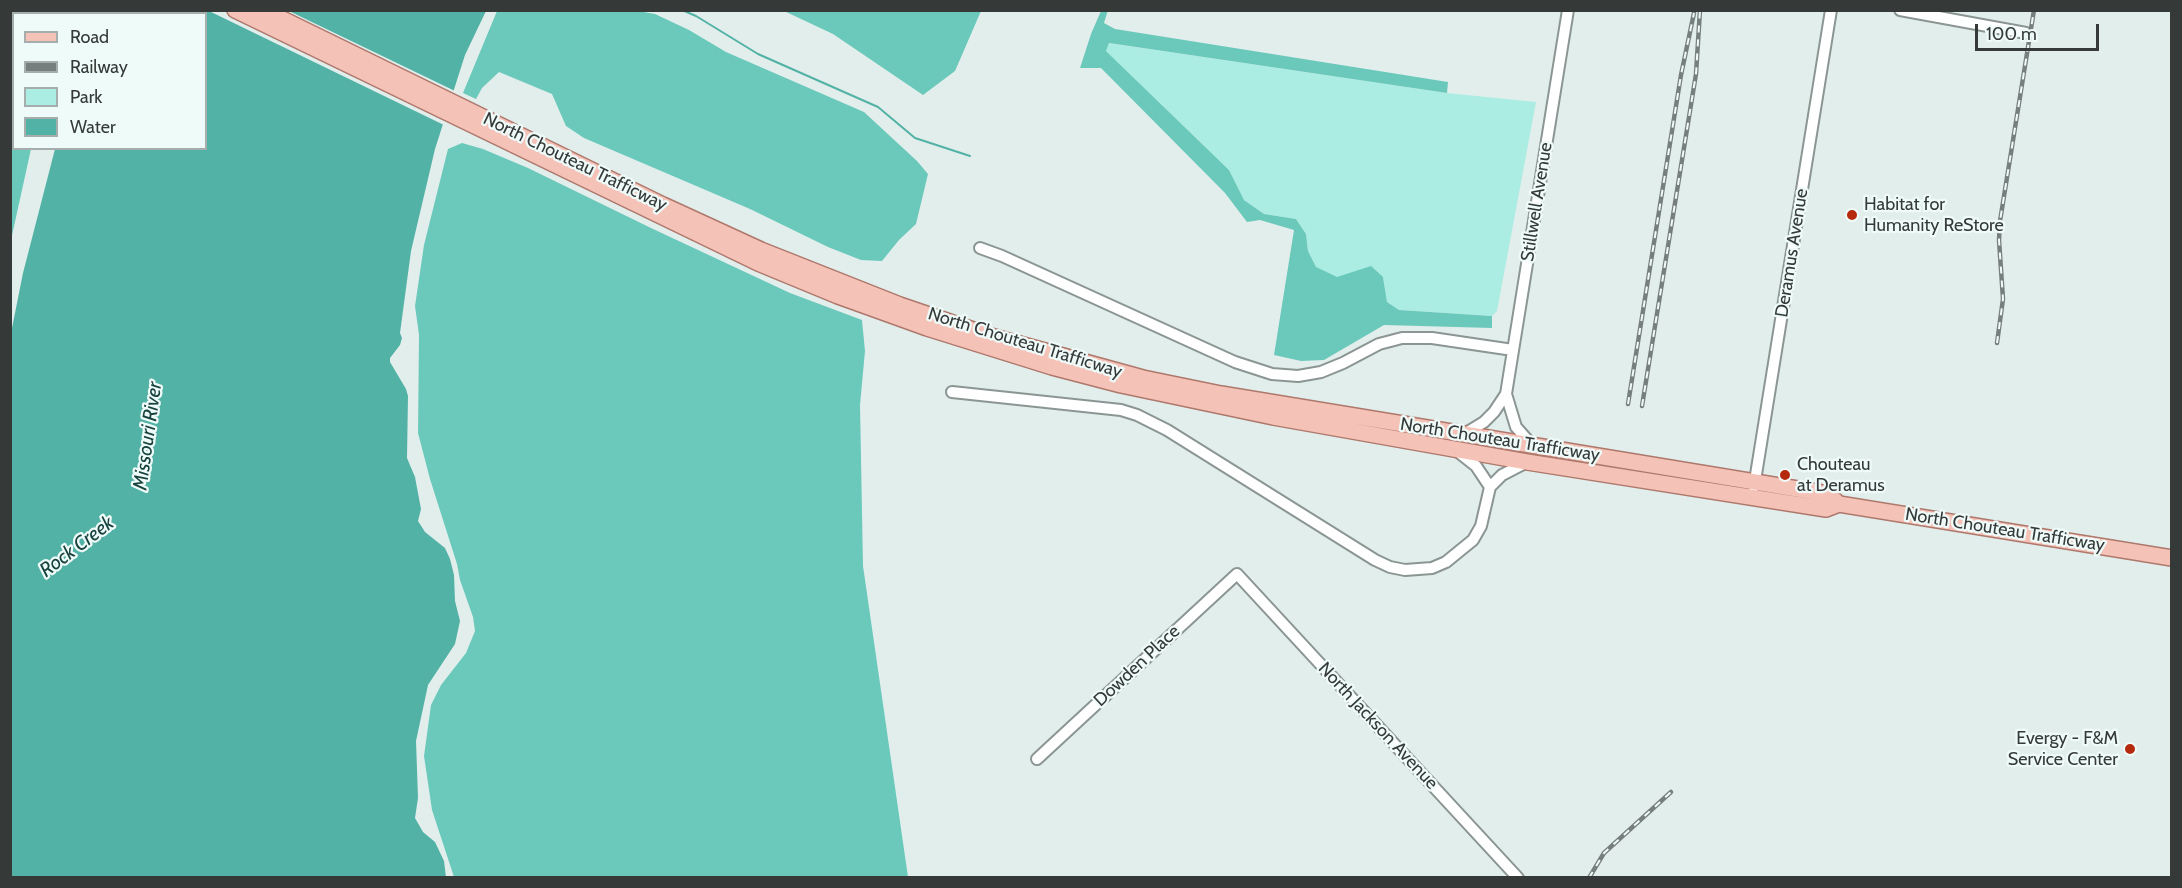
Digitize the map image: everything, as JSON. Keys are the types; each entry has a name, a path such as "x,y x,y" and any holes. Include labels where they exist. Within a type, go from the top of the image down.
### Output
{"main road":[{"name":"North Chouteau Trafficway","path":"235,10 758,263 838,296 992,343 1121,386 1273,417 1527,462 1754,489"},
{"name":"North Chouteau Trafficway","path":"264,10 663,205 761,250 992,343 1210,392 1324,413 1531,444 1754,489 1826,509 1839,504 2172,558"}],"street":[{"name":"Stillwell Avenue","path":"1466,433 1484,422 1506,394 1568,10"},
{"name":"Deramus Avenue","path":"1754,489 1831,10"},
{"path":"1900,10 2026,33"},
{"path":"980,248 1235,362 1272,374 1298,376 1321,372 1378,344 1402,338 1432,338 1513,350"},
{"path":"952,392 1121,410 1137,415 1177,436 1375,560 1390,567 1405,570 1432,568 1461,552 1473,540 1486,514 1490,487 1502,475 1527,462"},
{"name":"Stillwell Avenue","path":"1506,394 1516,427 1531,444"},
{"name":"North Chouteau Trafficway","path":"1453,448 1476,466 1490,487"},
{"name":"Dowden Place","path":"1037,759 1237,574"},
{"name":"North Jackson Avenue","path":"1237,574 1518,878"}],"green space":[{"path":"1108,43 1447,93 1536,102 1497,311 1492,316 1399,310 1387,302 1383,277 1337,278 1316,267 1308,251 1306,234 1296,219 1264,214 1244,200 1229,170 1106,51"}],"shaded area":[{"path":"632,10 655,14 689,30 726,52 864,112 928,174 916,224 882,261 861,260 828,247 750,209 584,138 566,126 552,94 499,72 482,88 476,99 463,93 497,11"},
{"path":"1108,10 1104,23 1115,29 1448,82 1447,93 1109,43 1106,51 1229,170 1244,200 1264,214 1296,219 1306,234 1308,251 1316,267 1337,277 1371,266 1383,277 1387,302 1399,310 1492,316 1492,328 1384,325 1324,360 1301,361 1274,355 1294,230 1260,220 1247,222 1225,193 1101,68 1080,68 1101,11"},
{"path":"784,11 981,11 955,71 923,95 833,34"},
{"path":"12,124 12,150 31,150 11,240 10,127"},
{"path":"462,143 483,149 528,168 790,293 862,320 865,351 860,405 863,566 908,877 454,877 432,810 424,756 431,705 441,685 466,653 475,631 473,617 460,580 418,433 419,335 415,306 424,245 448,149"}],"water":[{"path":"486,11 465,55 435,149 411,251 400,333 402,338 400,345 390,358 408,396 407,458 415,477 421,509 418,521 425,532 445,548 450,559 460,621 455,644 428,685 416,741 418,798 415,818 423,832 435,842 444,861 446,877 11,878 11,333 23,273 55,150 207,150 207,12 98,12"}],"pier":[{"path":"209,11 289,11 457,92 446,126"}],"waterway":[{"path":"682,10 696,16 758,54 878,107 915,138 970,156"}],"railway":[{"path":"1642,406 1696,74 1700,10"},
{"path":"1997,343 2003,299 2000,221 2034,10"},
{"path":"1628,404 1681,75 1694,13"},
{"path":"1589,878 1604,853 1671,792"}],"place":[{"name":"Habitat for Humanity ReStore","path":"1852,215"},
{"name":"Chouteau at Deramus","path":"1785,475"},
{"name":"Evergy - F&M Service Center","path":"2130,749"}],"water label":[{"name":"Missouri River","path":"148,436"},
{"name":"Rock Creek","path":"77,547"}]}
